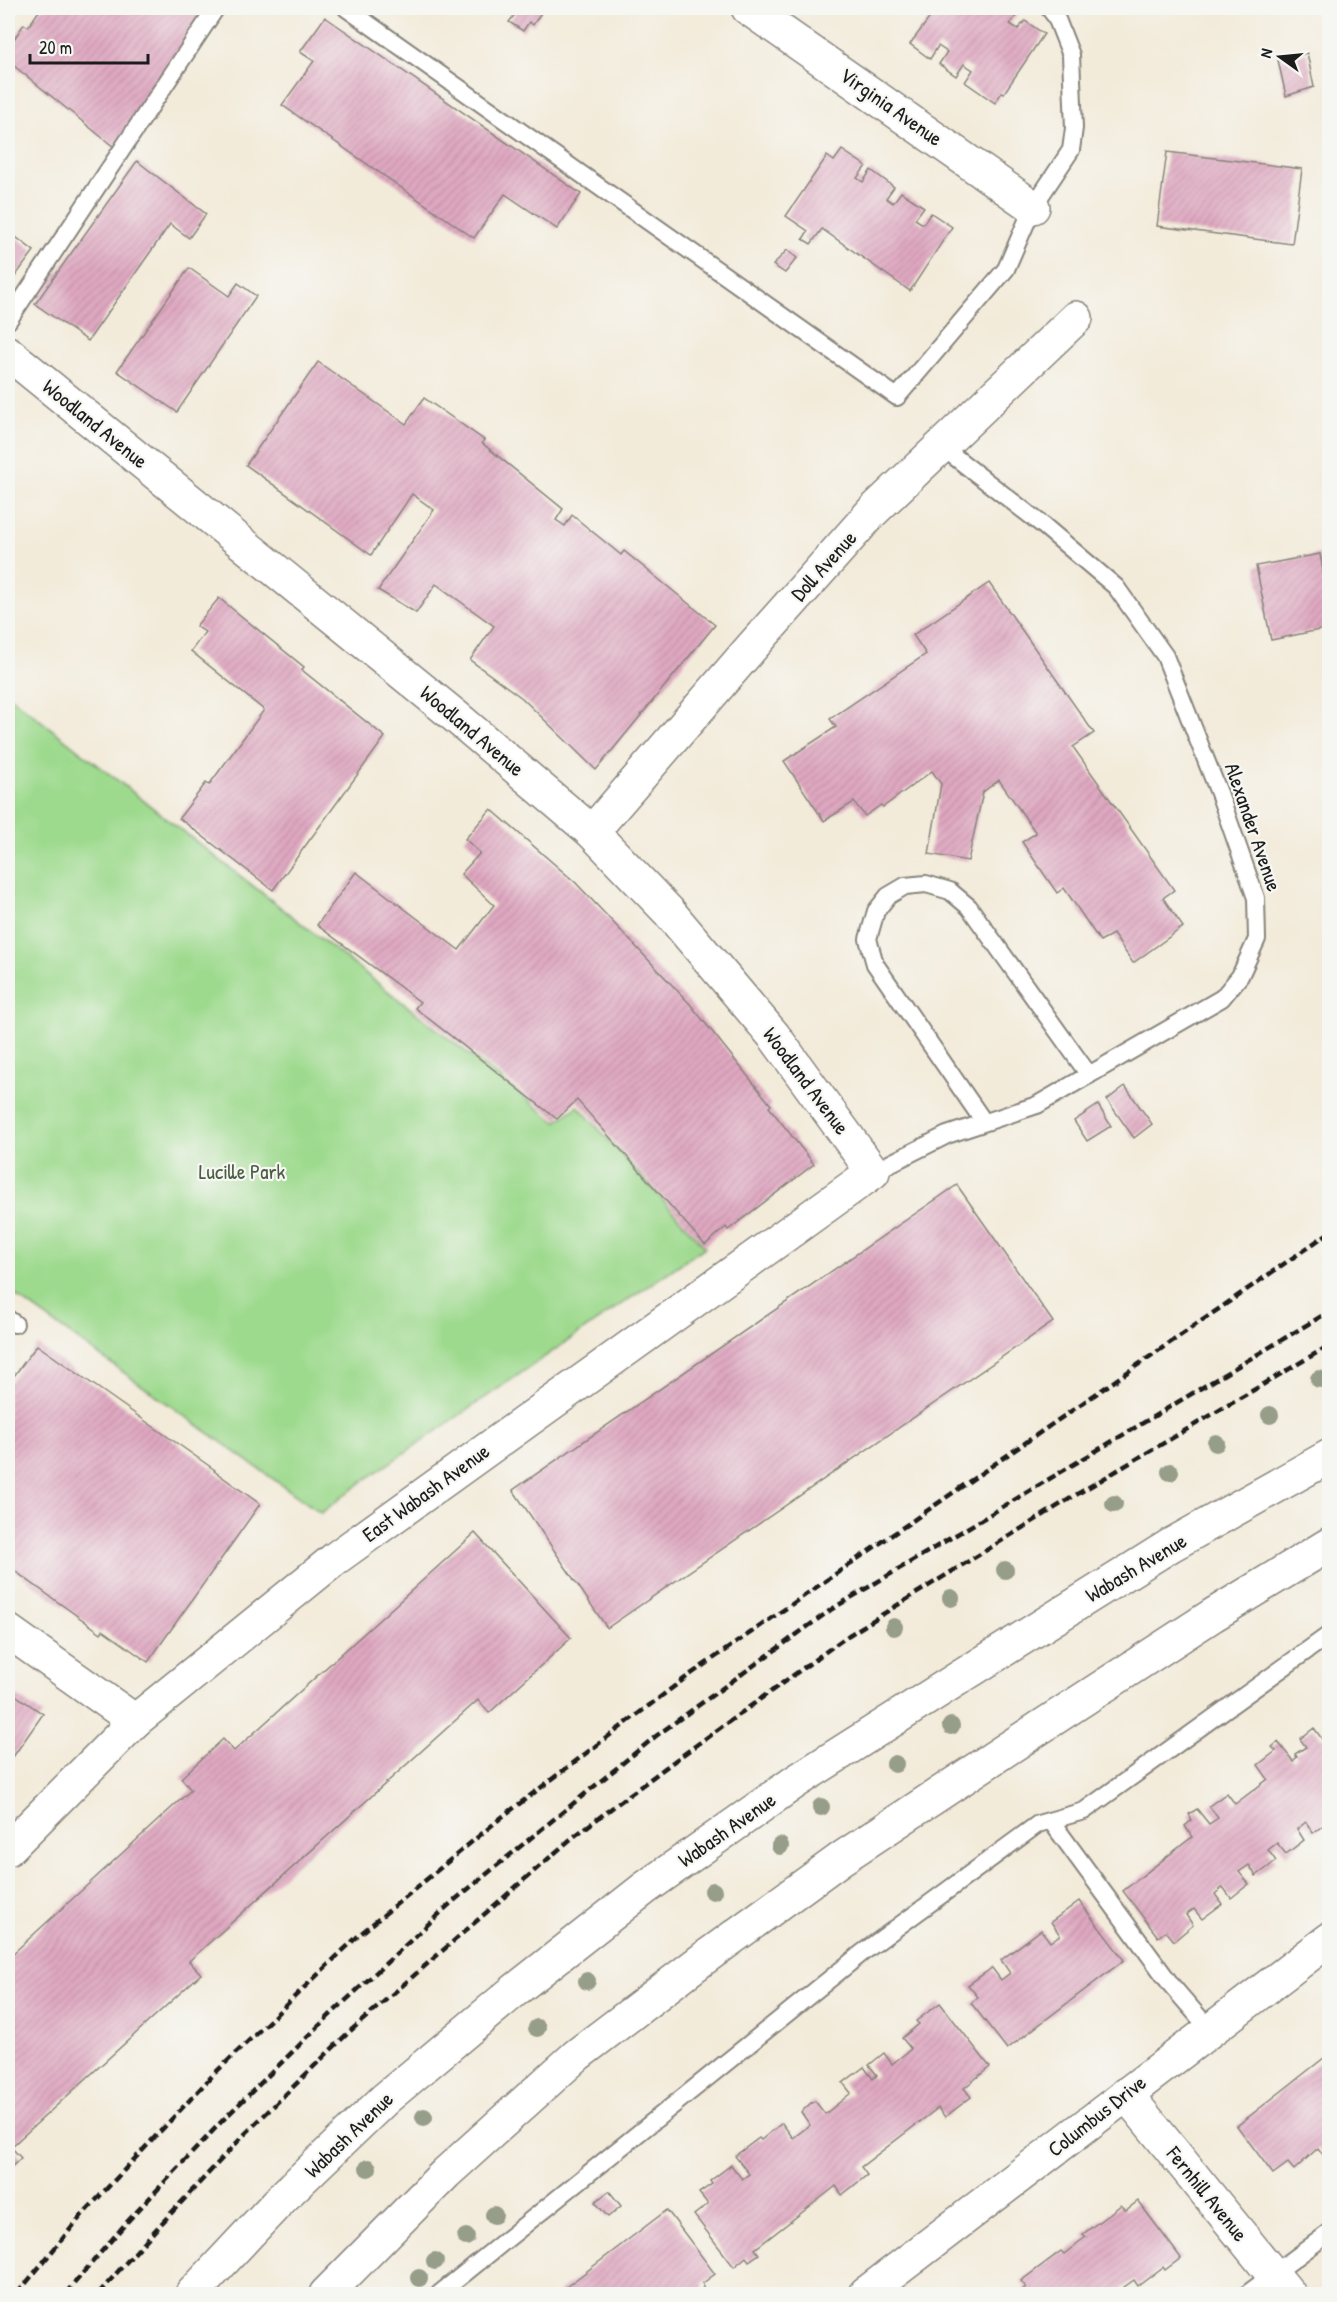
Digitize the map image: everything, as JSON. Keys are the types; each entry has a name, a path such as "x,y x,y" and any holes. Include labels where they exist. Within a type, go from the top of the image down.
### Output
{"street":[{"name":"Virginia Avenue","path":"748,8 1033,207"},
{"name":"Doll Avenue","path":"592,832 872,512 1076,318"},
{"name":"Woodland Avenue","path":"8,353 446,708 592,832 669,912 774,1036 873,1172"},
{"name":"East Wabash Avenue","path":"8,1849 135,1721 336,1558 873,1172"},
{"name":"Wabash Avenue","path":"192,2295 283,2198 385,2099 514,1991 645,1888 795,1782 962,1676 1171,1545 1329,1456"},
{"path":"326,2295 446,2173 577,2055 703,1959 842,1858 997,1755 1213,1615 1329,1544"},
{"path":"8,1631 135,1721"},
{"name":"Columbus Drive","path":"865,2295 1329,1939"},
{"name":"Fernhill Avenue","path":"1126,2094 1281,2285"}],"lane":[{"path":"8,321 216,8"},
{"path":"346,8 897,397 1006,269 1033,207 1071,150 1074,128 1071,56 1056,17 1049,8"},
{"name":"Alexander Avenue","path":"873,1172 947,1135 1037,1105 1222,998 1240,976 1257,939 1256,898 1219,793 1165,656 1116,587 1044,526 942,447"},
{"path":"984,1122 875,964 868,939 876,911 888,896 905,886 926,884 950,891 969,907 1089,1075"},
{"path":"439,2295 862,1953 1038,1824 1084,1811 1329,1634"},
{"path":"1051,1821 1172,1986 1210,2030"},
{"path":"1247,2295 1281,2285 1329,2232"}],"green space":[{"name":"Lucille Park","path":"8,695 556,1122 578,1106 705,1247 362,1482 321,1513 8,1290"}],"building":[{"path":"41,8 207,8 115,148 8,61 8,48 24,24 28,27"},
{"path":"508,8 544,8 533,25 529,22 523,31 509,22 516,13"},
{"path":"937,8 987,8 996,14 1000,8 1015,8 1020,11 1010,24 1018,29 1025,21 1044,34 995,103 965,82 973,70 964,64 956,76 939,64 947,52 938,46 930,59 910,44"},
{"path":"325,17 581,194 557,229 505,194 474,238 282,105 314,61 300,52"},
{"path":"1307,53 1314,87 1286,96 1278,60"},
{"path":"842,150 866,166 857,178 863,182 871,170 894,187 886,198 893,203 901,192 924,207 915,219 923,224 931,213 952,227 910,291 822,229 811,244 803,239 808,231 786,216 827,156 834,161"},
{"path":"1167,152 1302,169 1292,244 1157,226"},
{"path":"137,161 206,214 189,238 170,224 88,341 35,304"},
{"path":"8,231 34,251 8,286"},
{"path":"787,250 797,258 785,273 773,265"},
{"path":"189,268 229,296 238,283 256,296 177,412 117,371"},
{"path":"318,362 406,424 424,398 484,440 482,443 563,509 556,520 565,526 572,515 621,555 624,551 715,625 596,770 522,698 470,660 494,626 436,584 416,613 378,590 434,510 412,494 371,555 246,465"},
{"path":"1320,554 1329,604 1329,628 1271,640 1256,566"},
{"path":"989,583 1094,733 1073,747 1174,890 1163,898 1183,927 1133,963 1113,934 1100,941 1064,888 1057,893 1022,842 1036,833 999,780 983,792 968,861 929,854 941,784 932,771 883,807 881,805 865,816 854,802 824,821 784,761 836,727 830,719 926,654 913,635"},
{"path":"219,598 304,667 302,670 385,737 273,890 179,818 206,783 209,785 264,710 191,651 205,632 196,626"},
{"path":"491,809 576,883 690,1004 771,1105 769,1107 814,1164 728,1230 726,1227 705,1245 577,1100 557,1119 415,1008 420,1002 317,925 356,872 459,950 494,905 461,874 480,853 465,839"},
{"path":"1125,1086 1152,1124 1134,1138 1107,1100"},
{"path":"1098,1105 1111,1126 1087,1141 1074,1121"},
{"path":"957,1185 1053,1322 607,1628 513,1490"},
{"path":"37,1345 260,1504 148,1662 103,1630 101,1633 8,1566 8,1384"},
{"path":"475,1533 571,1638 489,1713 478,1700 189,1961 201,1974 11,2147 21,2158 8,2170 8,1958 191,1790 181,1778 223,1739 234,1751"},
{"path":"8,1690 43,1714 8,1764"},
{"path":"1314,1728 1322,1739 1329,1733 1329,1804 1325,1808 1329,1821 1313,1833 1306,1822 1297,1829 1304,1840 1286,1854 1277,1843 1268,1850 1276,1861 1256,1876 1249,1865 1239,1872 1249,1884 1231,1898 1223,1887 1215,1894 1222,1904 1202,1919 1194,1909 1186,1915 1193,1925 1174,1941 1166,1931 1158,1937 1123,1891 1192,1837 1185,1826 1192,1820 1189,1814 1197,1809 1209,1824 1218,1818 1209,1806 1227,1793 1235,1804 1268,1779 1258,1765 1276,1751 1272,1747 1278,1742 1293,1761 1297,1757 1295,1754 1306,1747 1300,1739"},
{"path":"1079,1901 1124,1960 1007,2049 971,2003 978,1997 968,1985 992,1968 1001,1980 1010,1973 1001,1960 1041,1930 1050,1942 1060,1935 1051,1922"},
{"path":"940,2003 990,2067 964,2088 971,2097 945,2117 938,2108 861,2167 867,2175 842,2195 836,2186 755,2249 759,2254 749,2261 746,2257 734,2267 694,2215 708,2204 699,2193 731,2165 742,2179 749,2174 735,2156 759,2138 761,2140 782,2123 793,2138 810,2125 801,2112 815,2101 825,2114 851,2093 843,2083 864,2067 873,2079 877,2075 869,2065 884,2053 892,2064 911,2049 902,2038 919,2024 916,2021"},
{"path":"1329,2054 1329,2152 1324,2156 1318,2148 1294,2170 1288,2163 1273,2174 1237,2126"},
{"path":"609,2191 621,2206 608,2217 595,2202"},
{"path":"1138,2201 1181,2258 1165,2270 1163,2267 1138,2286 1134,2280 1114,2294 1026,2294 1022,2290 1026,2287 1021,2281 1061,2251 1064,2254 1086,2237 1083,2234 1121,2205 1126,2210"},
{"path":"667,2210 715,2274 703,2283 703,2288 695,2294 557,2294"}],"railway":[{"path":"17,2294 82,2215 214,2074 358,1936 502,1817 688,1676 1330,1232"},
{"path":"65,2294 127,2222 223,2120 329,2016 451,1903 656,1736 832,1609 1330,1311"},
{"path":"98,2294 244,2135 349,2032 572,1838 849,1635 1079,1493 1330,1345"}]}
